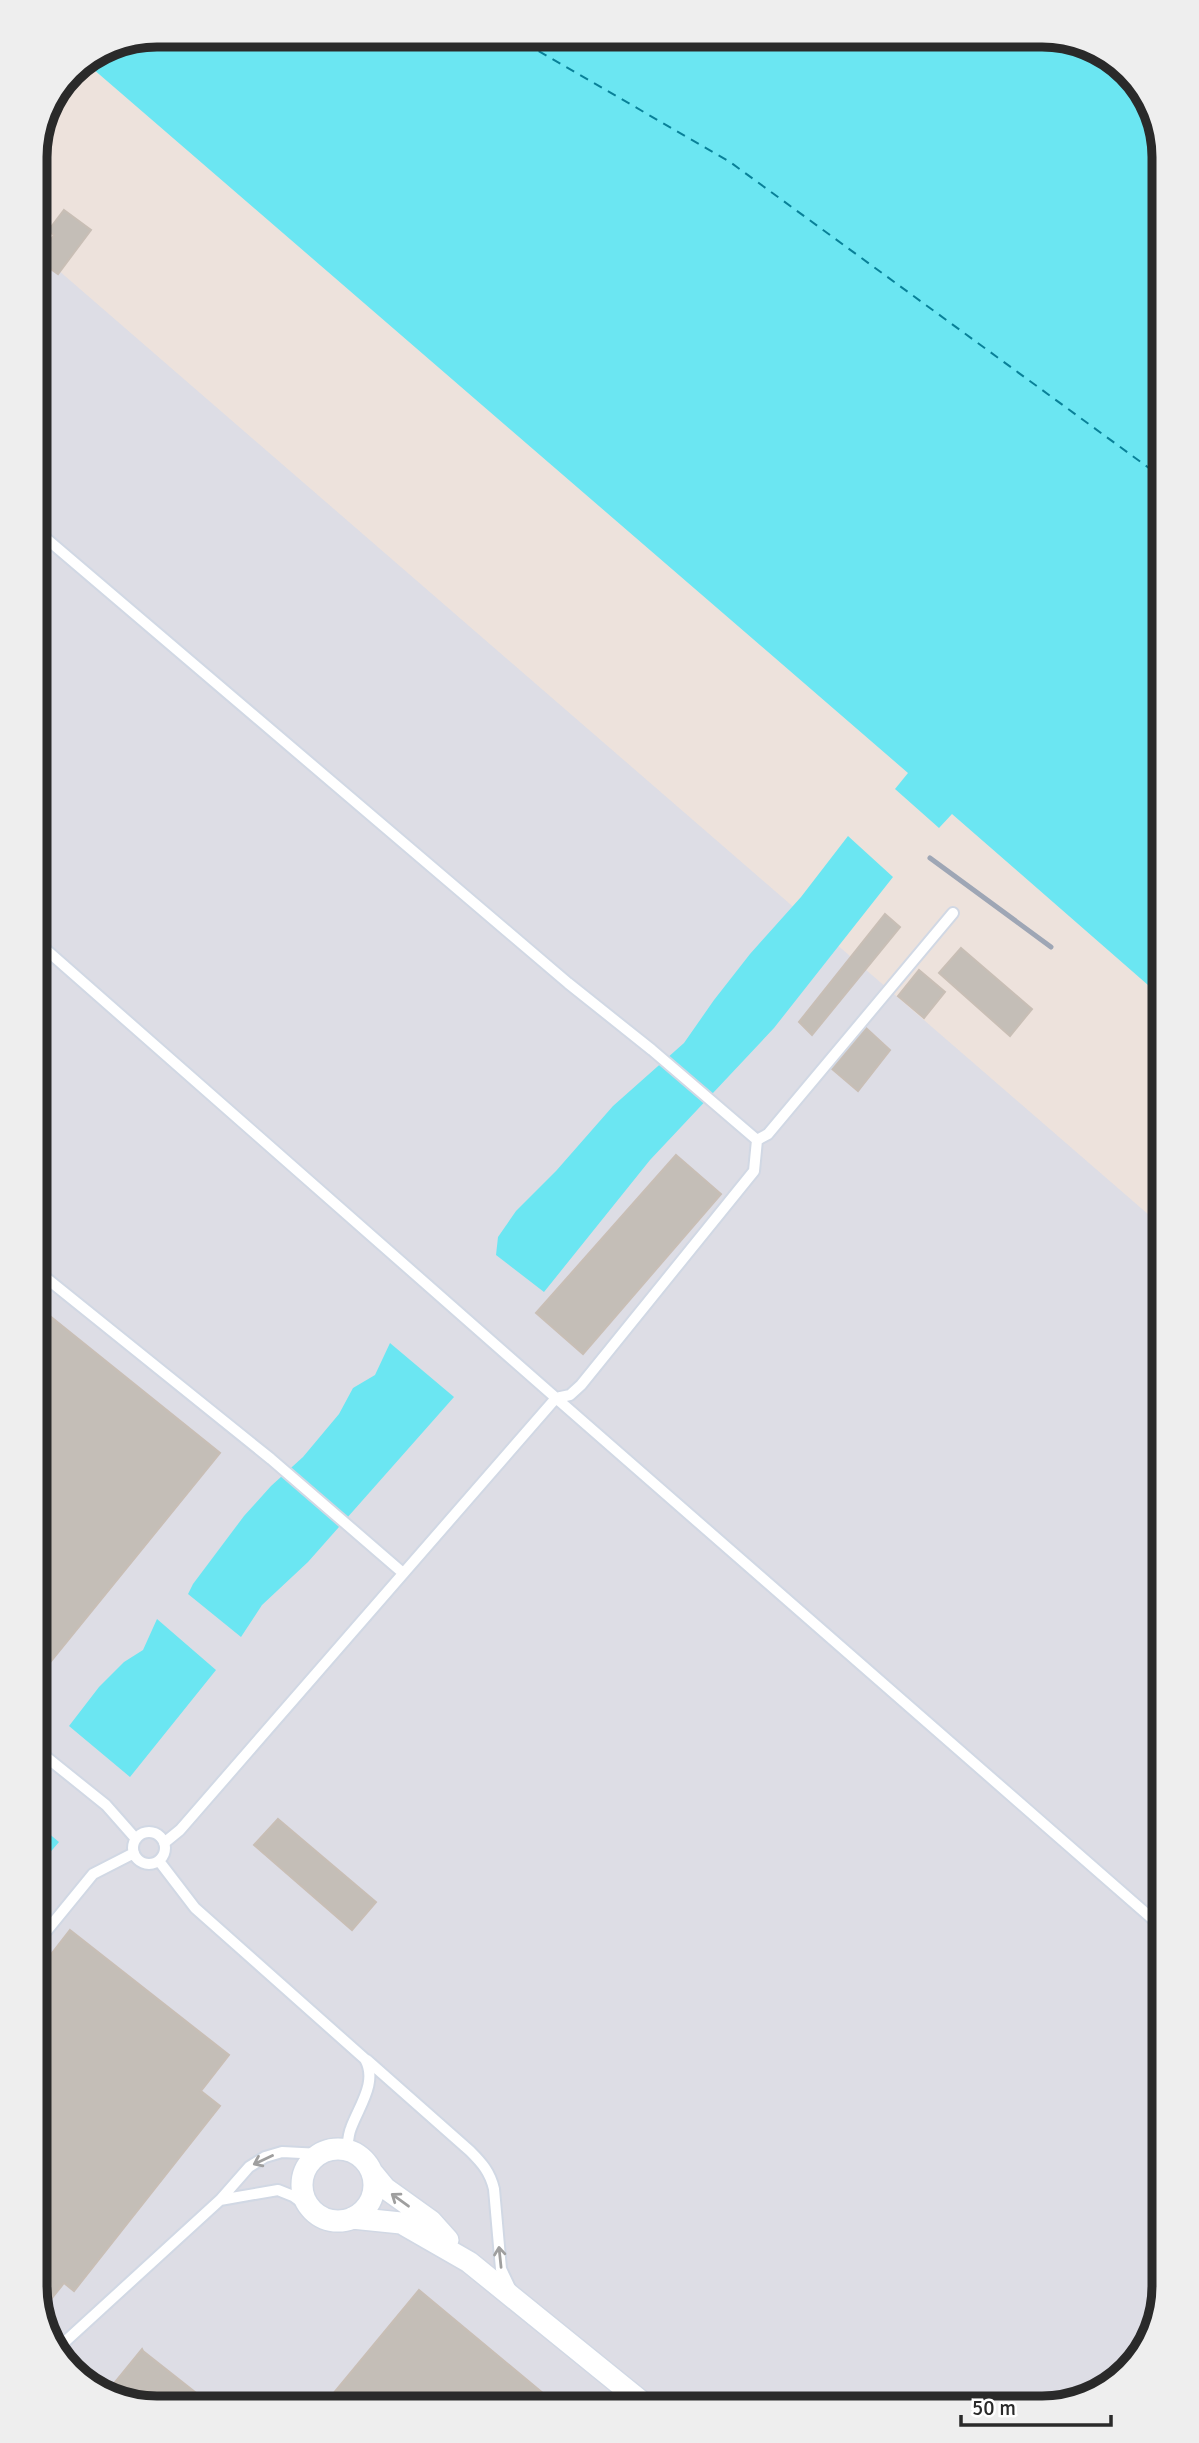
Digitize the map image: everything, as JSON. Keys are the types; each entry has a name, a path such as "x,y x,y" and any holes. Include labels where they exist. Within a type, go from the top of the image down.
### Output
{"street":[{"path":"469,2262 431,2221 385,2188 356,2154 329,2151 312,2161 303,2180 306,2201 312,2210 331,2221 352,2218 401,2222 414,2228 469,2262 634,2396"},
{"path":"352,2218 361,2213 372,2197 373,2177 369,2168"}],"lane":[{"path":"47,539 568,983 652,1050 757,1140"},
{"path":"757,1140 768,1134 953,913"},
{"path":"47,951 1152,1919"},
{"path":"164,1843 180,1830 555,1398 570,1395 581,1385 754,1171 757,1140"},
{"path":"47,1279 271,1459 403,1573"},
{"path":"47,1758 106,1805 136,1839"},
{"path":"134,1853 136,1839 144,1833 154,1833 164,1843 164,1853 159,1861"},
{"path":"134,1853 144,1863 159,1861"},
{"path":"47,1930 93,1874 134,1853"},
{"path":"159,1861 195,1908 483,2163 491,2176 494,2189 501,2269 513,2292 533,2314"},
{"path":"347,2151 349,2132 370,2082 370,2066 366,2059"},
{"path":"63,2343 220,2200 249,2167 265,2157 282,2152 321,2154"},
{"path":"220,2200 278,2190 293,2196 312,2210"}],"shaded area":[{"path":"47,260 1152,1218 1152,2285 1146,2321 1133,2347 1109,2373 1097,2381 1063,2394 1041,2396 150,2396 122,2390 102,2381 70,2353 62,2341 49,2307 47,2285"}],"water":[{"path":"158,47 1049,47 1077,53 1109,70 1137,102 1150,136 1152,158 1152,989 952,814 939,828 895,789 908,773 93,69 122,53"},
{"path":"848,836 893,877 774,1028 650,1160 544,1292 496,1255 498,1237 516,1211 556,1171 613,1106 684,1043 750,954 801,897"},
{"path":"390,1343 454,1397 308,1562 262,1605 241,1637 188,1594 193,1584 244,1516 271,1486 303,1457 339,1414 353,1388 375,1375"},
{"path":"157,1619 216,1670 130,1777 69,1726 99,1687 124,1662 143,1650"},
{"path":"47,1832 59,1842 47,1856"}],"building":[{"path":"64,210 91,230 58,274 47,266 47,245 54,235 48,231"},
{"path":"885,914 900,927 812,1035 799,1022"},
{"path":"961,948 1032,1009 1010,1036 939,973"},
{"path":"919,970 945,992 924,1018 898,996"},
{"path":"866,1028 890,1050 858,1091 832,1069"},
{"path":"676,1155 721,1194 583,1354 536,1313"},
{"path":"47,1314 220,1453 47,1666"},
{"path":"278,1819 376,1902 352,1930 254,1845"},
{"path":"70,1930 229,2055 201,2091 220,2106 74,2291 64,2283 49,2302 47,2285 47,1960"},
{"path":"419,2290 546,2396 331,2396"},
{"path":"142,2349 200,2396 150,2396 112,2386"}],"ferry route":[{"path":"532,47 730,162 1152,470"}],"railway":[{"path":"930,858 1051,947"}]}
